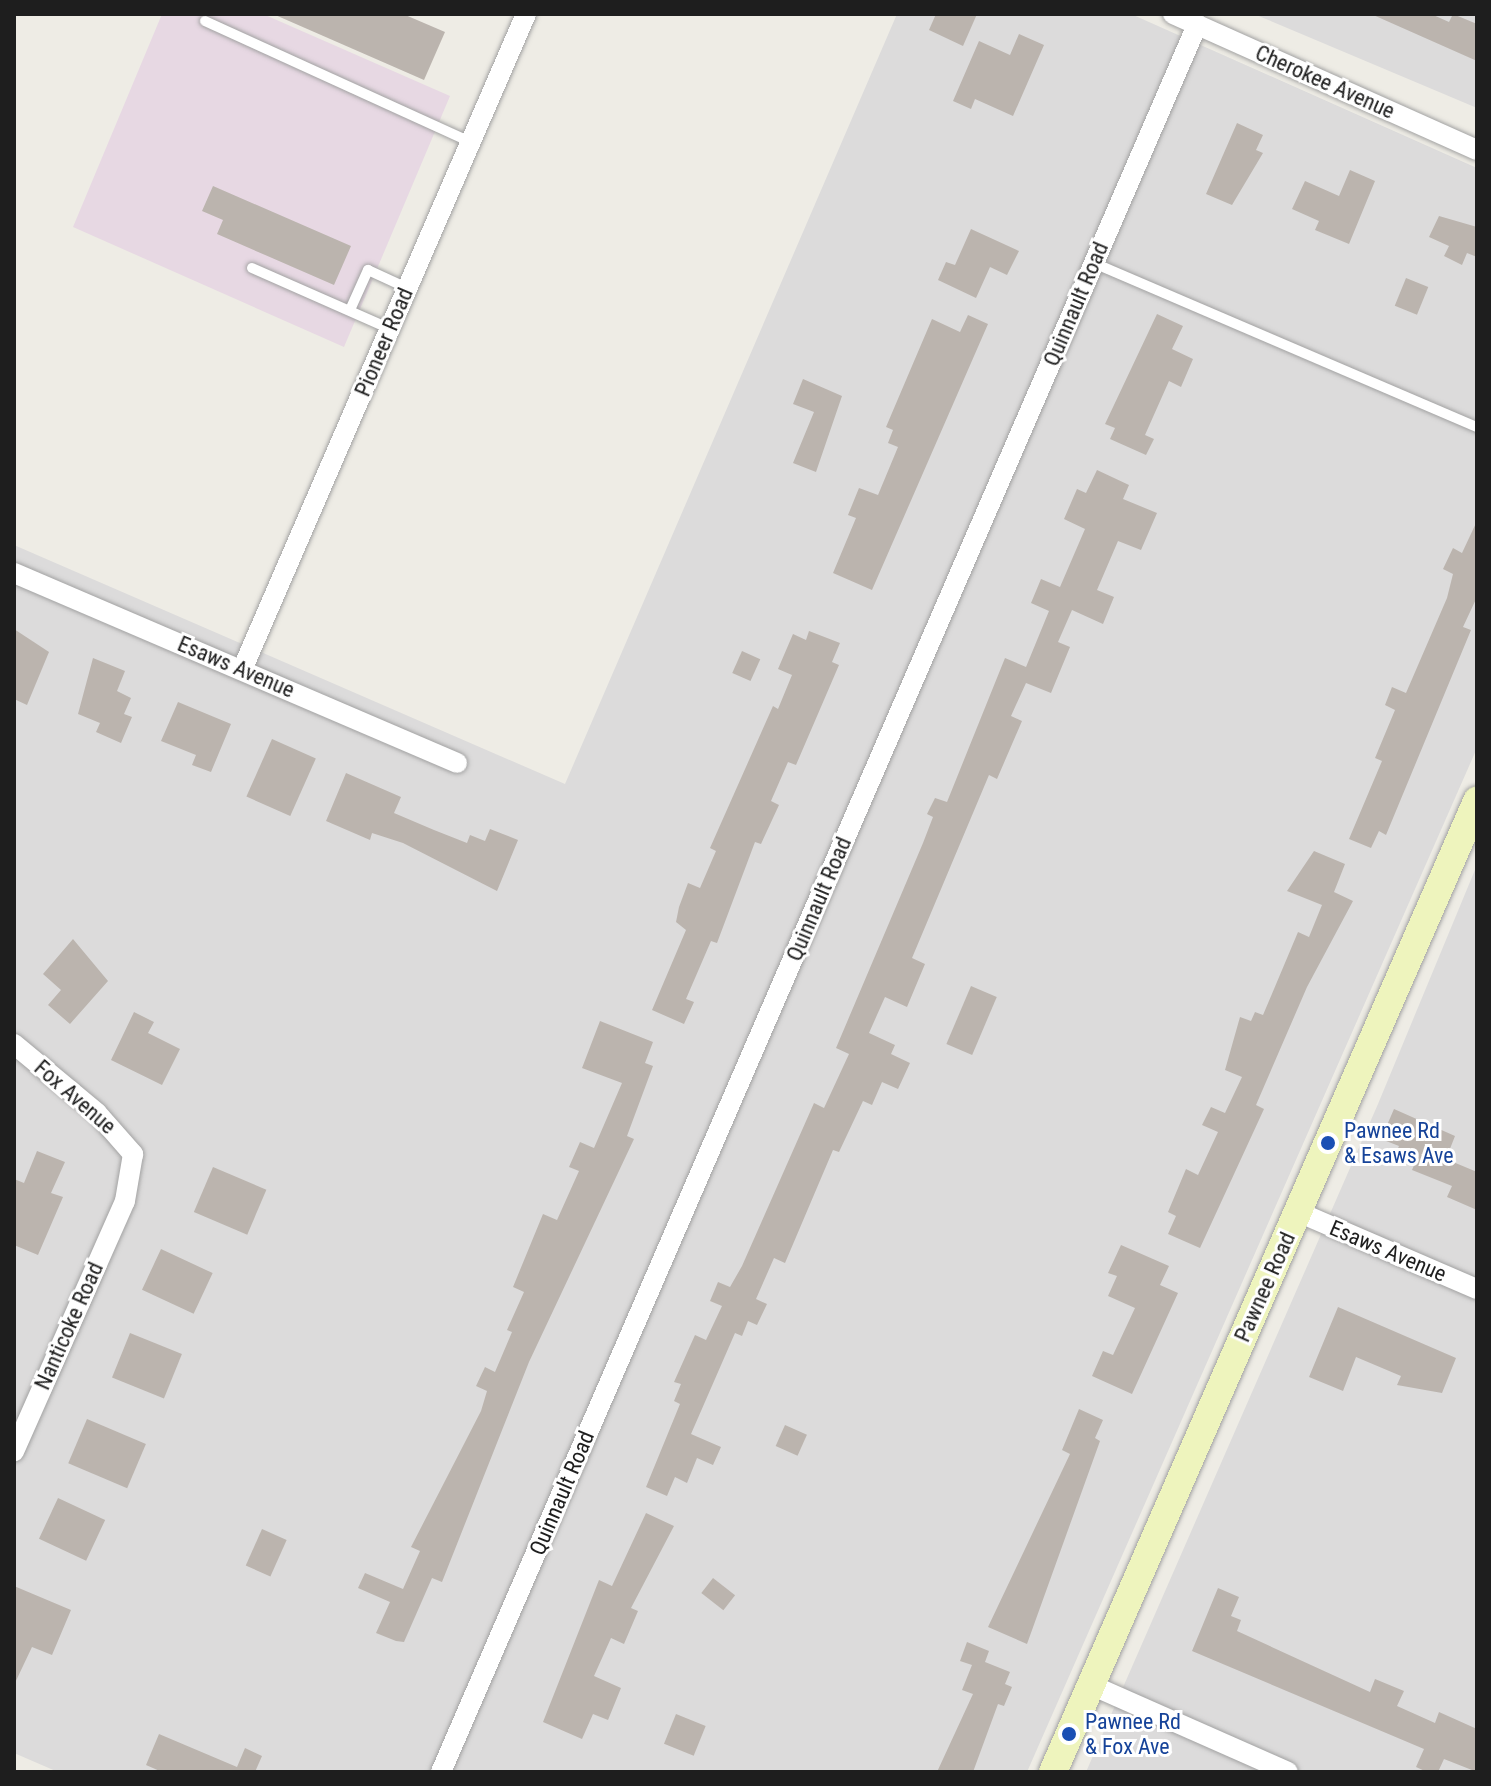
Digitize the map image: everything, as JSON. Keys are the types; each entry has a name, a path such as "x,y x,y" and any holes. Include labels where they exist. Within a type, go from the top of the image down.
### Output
{"street":[{"name":"Pioneer Road","path":"242,670 526,14"},
{"name":"Cherokee Avenue","path":"1173,14 1477,150"},
{"name":"Quinnault Road","path":"441,1772 1197,25"},
{"name":"Esaws Avenue","path":"14,573 457,763"},
{"name":"Pawnee Road","path":"1053,1772 1477,801"},
{"name":"Fox Avenue","path":"14,1044 118,1133 133,1154 125,1201"},
{"name":"Nanticoke Road","path":"14,1451 125,1201"},
{"name":"Esaws Avenue","path":"1298,1212 1477,1289"},
{"path":"1091,1685 1288,1772"}],"lane":[{"path":"205,21 470,142"},
{"path":"1094,263 1477,427"},
{"path":"252,268 390,329"},
{"path":"350,310 368,270 407,288"}],"shaded area":[{"path":"162,14 263,14 450,96 344,347 73,227"},
{"path":"897,14 1131,14 1477,168 1477,748 1027,1772 58,1772 14,1753 14,545 565,784"},
{"path":"1254,14 1477,14 1477,108"},
{"path":"1477,865 1477,1772 1086,1772 1378,1104"}],"building":[{"path":"273,14 403,14 445,32 424,80"},
{"path":"936,14 977,14 963,46 929,30"},
{"path":"1371,14 1431,14 1449,22 1453,14 1477,24 1477,61"},
{"path":"1019,34 1044,45 1013,116 975,99 971,109 953,101 979,41 1010,55"},
{"path":"1237,123 1263,135 1256,150 1263,153 1232,205 1206,194"},
{"path":"1350,170 1375,181 1349,244 1315,230 1319,221 1292,209 1305,181 1339,196"},
{"path":"213,186 351,246 334,285 217,234 223,220 202,211"},
{"path":"1439,216 1477,227 1477,257 1467,253 1462,265 1444,256 1449,246 1429,237"},
{"path":"971,229 1019,251 1007,275 990,267 976,298 938,280 946,262 955,265"},
{"path":"1406,278 1428,287 1417,315 1395,306"},
{"path":"1157,314 1183,326 1172,349 1193,359 1181,387 1169,381 1145,435 1154,439 1146,455 1110,439 1115,428 1105,424"},
{"path":"968,315 988,324 872,590 833,573 856,518 848,515 859,488 878,495 898,447 888,443 893,430 886,427 932,319 960,332"},
{"path":"803,379 842,396 816,472 793,463 814,412 793,404"},
{"path":"1097,470 1129,485 1123,499 1157,513 1141,550 1118,541 1097,590 1114,597 1103,624 1072,610 1058,642 1070,647 1051,693 1026,683 1011,716 1022,721 997,779 989,775 912,958 925,964 907,1007 885,997 869,1033 895,1045 891,1054 910,1063 898,1089 882,1082 872,1105 863,1101 839,1152 833,1150 785,1263 774,1258 756,1299 767,1304 757,1325 748,1321 742,1336 735,1333 691,1434 721,1447 713,1465 697,1458 687,1483 675,1477 667,1496 646,1487 680,1404 674,1401 681,1384 674,1382 695,1335 706,1340 722,1306 710,1301 718,1282 730,1287 814,1103 824,1108 849,1054 836,1048 923,843 933,817 927,814 935,798 947,802 1005,658 1026,667 1049,611 1031,603 1041,579 1060,587 1085,529 1064,519 1077,489 1086,493"},
{"path":"1477,521 1477,597 1463,627 1471,630 1386,835 1379,831 1371,848 1349,839 1382,761 1375,758 1395,710 1385,705 1392,687 1406,693 1447,598 1453,574 1443,569 1453,548 1462,553"},
{"path":"14,629 49,652 27,705 14,699"},
{"path":"809,631 840,643 832,662 839,665 796,765 788,762 771,801 779,805 761,844 755,842 717,943 711,941 686,999 694,1002 684,1024 652,1010 686,930 676,922 679,907 688,883 700,888 716,851 710,848 773,706 778,709 792,675 778,669 793,634 806,640"},
{"path":"742,651 760,659 751,681 732,673"},
{"path":"93,658 125,671 117,691 131,698 124,714 132,717 121,743 96,732 100,723 78,714"},
{"path":"178,702 231,724 211,772 192,765 196,755 161,741"},
{"path":"272,739 316,759 290,816 246,797"},
{"path":"346,773 401,797 394,813 467,843 470,835 485,841 490,829 518,840 497,891 403,843 372,833 370,840 326,821"},
{"path":"1314,851 1345,864 1334,892 1353,901 1307,987 1256,1105 1264,1109 1200,1248 1168,1234 1176,1216 1168,1212 1186,1169 1198,1175 1218,1132 1202,1125 1211,1107 1225,1113 1242,1077 1225,1070 1240,1017 1251,1021 1255,1012 1263,1015 1298,932 1309,937 1322,905 1287,891"},
{"path":"73,939 108,981 70,1024 48,1005 61,990 43,974"},
{"path":"971,986 997,997 972,1055 946,1044"},
{"path":"134,1012 154,1022 148,1033 180,1049 162,1085 111,1060"},
{"path":"600,1021 653,1042 645,1063 653,1066 627,1136 634,1139 529,1362 442,1582 432,1578 404,1642 396,1641 376,1633 390,1602 358,1588 365,1573 403,1589 420,1551 411,1547 481,1411 487,1391 476,1386 485,1367 495,1372 512,1332 507,1330 524,1292 513,1287 543,1214 557,1220 579,1171 569,1167 580,1142 594,1148 622,1083 582,1068"},
{"path":"1394,1109 1455,1136 1446,1159 1477,1172 1477,1210 1447,1197 1452,1186 1412,1170 1415,1163 1395,1155 1399,1146 1381,1139"},
{"path":"37,1151 65,1162 51,1193 63,1197 38,1255 14,1245 14,1179 24,1183"},
{"path":"213,1167 266,1190 247,1235 194,1212"},
{"path":"1121,1245 1169,1266 1160,1285 1178,1293 1132,1394 1092,1376 1103,1351 1113,1355 1135,1308 1108,1296 1117,1276 1108,1273"},
{"path":"161,1249 213,1273 194,1314 142,1290"},
{"path":"1338,1307 1456,1358 1442,1393 1397,1385 1401,1376 1356,1357 1343,1391 1309,1377"},
{"path":"130,1333 182,1354 164,1398 112,1378"},
{"path":"1079,1409 1103,1420 1095,1438 1100,1441 1027,1644 988,1627 1070,1454 1062,1450"},
{"path":"87,1419 146,1444 127,1488 68,1463"},
{"path":"785,1425 807,1435 798,1456 776,1446"},
{"path":"58,1498 105,1520 86,1561 39,1539"},
{"path":"646,1513 674,1526 631,1608 638,1611 624,1644 611,1638 594,1676 621,1688 608,1720 593,1714 582,1739 543,1722 599,1580 612,1586"},
{"path":"262,1529 287,1540 270,1577 246,1566"},
{"path":"713,1578 735,1595 723,1610 701,1593"},
{"path":"14,1586 71,1610 52,1655 32,1647 14,1685"},
{"path":"1218,1588 1239,1597 1231,1616 1241,1620 1237,1631 1370,1692 1375,1679 1404,1691 1397,1706 1435,1723 1439,1712 1477,1729 1477,1772 1444,1759 1438,1772 1427,1772 1416,1767 1424,1749 1192,1651"},
{"path":"967,1642 989,1651 985,1662 1010,1672 1005,1684 1012,1687 1004,1706 998,1704 973,1772 937,1772 973,1694 962,1690 972,1665 960,1661"},
{"path":"676,1714 706,1726 694,1756 664,1744"},
{"path":"159,1734 237,1767 245,1748 262,1756 255,1772 162,1772 146,1765"}],"place":[{"name":"Pawnee Rd & Esaws Ave","path":"1328,1143"},
{"name":"Pawnee Rd & Fox Ave","path":"1069,1734"}]}
